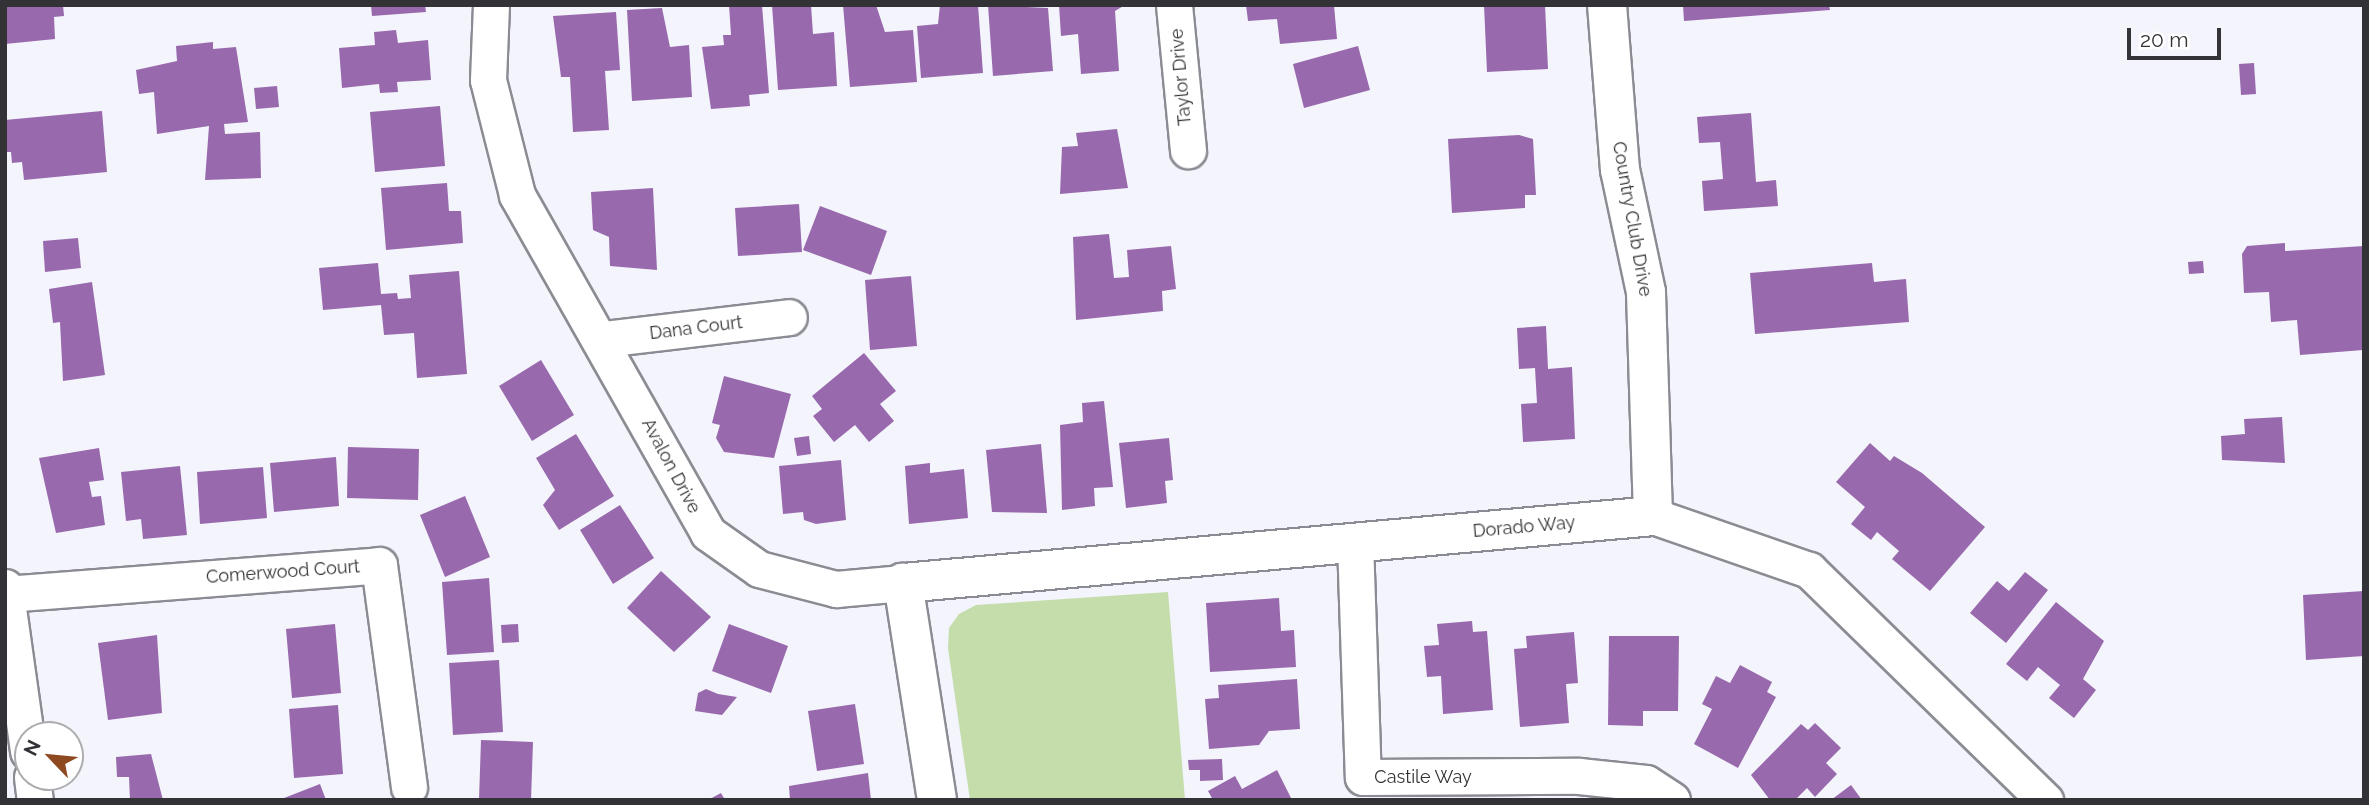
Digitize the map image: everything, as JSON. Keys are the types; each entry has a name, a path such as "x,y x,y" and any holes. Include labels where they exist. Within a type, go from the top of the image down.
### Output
{"street":[{"name":"Avalon Drive","path":"491,5 488,80 517,195 603,339 708,533 759,569 836,589 903,583"},
{"name":"Taylor Drive","path":"1174,5 1188,149"},
{"name":"Country Club Drive","path":"1607,5 1620,170 1646,292 1653,516"},
{"name":"Dana Court","path":"603,339 789,317"},
{"name":"Dorado Way","path":"903,583 1653,516 1810,570 2045,800"},
{"name":"Castile Way","path":"1355,541 1363,777 1579,776 1646,783 1672,800"},
{"name":"Comerwood Court","path":"6,590 379,565 409,787"},
{"path":"903,583 937,800"},
{"path":"6,590 24,721"}],"green space":[{"path":"1168,592 1185,800 970,800 948,648 949,628 959,614 976,605"}],"building":[{"path":"5,5 63,5 64,16 54,17 55,39 5,44"},
{"path":"371,5 425,5 426,12 372,16"},
{"path":"729,5 762,5 769,93 749,95 750,106 711,109 702,47 724,45 723,35 731,35"},
{"path":"772,5 811,5 813,34 834,32 837,86 778,90"},
{"path":"843,5 876,5 885,32 913,30 917,82 850,87"},
{"path":"940,5 978,5 983,73 921,78 917,26 938,24"},
{"path":"988,5 1048,8 1053,71 993,76"},
{"path":"1059,5 1125,5 1115,11 1119,71 1081,74 1078,34 1061,36"},
{"path":"1246,5 1334,5 1337,39 1280,44 1277,19 1248,21"},
{"path":"1484,5 1545,5 1548,69 1487,72"},
{"path":"1683,5 1829,5 1830,10 1684,21"},
{"path":"662,8 670,47 689,45 692,97 632,101 627,10"},
{"path":"616,12 620,70 605,71 609,130 573,132 570,77 561,77 553,16"},
{"path":"396,30 398,43 428,40 431,80 397,82 398,92 380,93 379,84 342,88 339,48 375,45 374,32"},
{"path":"213,42 213,49 236,47 248,122 224,124 225,134 260,132 261,178 205,180 209,126 157,134 154,92 139,94 136,70 177,61 176,46"},
{"path":"1358,46 1370,90 1304,108 1293,64"},
{"path":"2254,63 2256,94 2241,95 2239,64"},
{"path":"277,86 279,107 256,109 254,88"},
{"path":"440,106 445,166 375,172 370,112"},
{"path":"102,111 107,172 24,180 22,162 12,163 11,152 6,152 5,120"},
{"path":"1751,113 1756,182 1776,180 1778,206 1704,211 1702,181 1723,179 1720,142 1699,143 1697,117"},
{"path":"1117,129 1128,188 1060,194 1062,147 1078,146 1076,133"},
{"path":"1519,135 1533,139 1536,195 1525,195 1525,208 1452,213 1448,139"},
{"path":"447,183 449,211 461,211 463,243 386,250 381,188"},
{"path":"653,188 657,270 610,266 609,237 593,230 591,192"},
{"path":"799,204 802,252 738,256 735,208"},
{"path":"820,206 887,231 871,275 803,250"},
{"path":"1109,234 1114,278 1129,277 1127,250 1171,246 1176,289 1162,291 1163,311 1076,320 1073,237"},
{"path":"78,238 81,268 45,272 43,241"},
{"path":"2285,243 2285,251 2364,246 2363,350 2300,355 2297,320 2271,322 2269,292 2244,293 2242,254 2247,246"},
{"path":"2203,261 2204,273 2189,274 2188,262"},
{"path":"378,263 381,294 397,293 398,299 411,298 409,275 459,271 467,374 417,378 414,333 384,335 381,305 323,310 319,268"},
{"path":"1872,263 1874,282 1906,279 1909,322 1755,334 1750,273"},
{"path":"911,276 917,346 870,350 865,280"},
{"path":"92,282 105,375 63,381 60,322 53,323 49,289"},
{"path":"1546,326 1548,369 1572,367 1575,439 1523,442 1521,404 1537,403 1535,368 1519,369 1517,328"},
{"path":"864,353 896,391 880,404 894,421 869,442 855,425 834,442 813,416 822,409 812,396"},
{"path":"541,360 574,415 532,441 499,386"},
{"path":"724,376 791,394 774,458 724,452 716,438 720,425 712,423"},
{"path":"1104,401 1113,487 1094,488 1095,506 1062,510 1060,425 1083,422 1082,403"},
{"path":"2282,417 2285,463 2222,460 2221,436 2245,434 2244,419"},
{"path":"576,434 614,496 559,530 543,505 555,490 536,458"},
{"path":"809,436 811,454 797,456 794,438"},
{"path":"1169,438 1173,480 1165,481 1167,503 1126,508 1119,443"},
{"path":"1870,443 1890,461 1894,456 1922,473 1985,527 1930,591 1892,559 1899,551 1877,532 1871,540 1851,524 1865,507 1836,482"},
{"path":"1041,444 1047,513 992,512 986,450"},
{"path":"348,447 419,449 418,500 347,498"},
{"path":"99,448 104,480 89,482 92,497 101,496 105,525 56,533 39,458"},
{"path":"336,457 339,506 274,512 270,463"},
{"path":"841,460 846,520 816,524 804,520 803,512 783,514 779,466"},
{"path":"930,463 930,473 964,469 968,518 909,524 905,466"},
{"path":"180,466 187,535 143,539 141,519 126,521 121,472"},
{"path":"263,467 267,518 200,524 197,472"},
{"path":"465,496 490,557 445,577 420,515"},
{"path":"620,505 654,558 613,584 580,530"},
{"path":"661,571 711,617 674,652 627,608"},
{"path":"2025,572 2048,590 2006,643 1970,613 1997,581 2009,591"},
{"path":"489,578 494,652 447,655 442,582"},
{"path":"2364,591 2364,656 2306,660 2303,595"},
{"path":"1279,598 1281,631 1294,630 1296,667 1210,672 1206,603"},
{"path":"2056,602 2104,641 2083,679 2096,690 2074,718 2049,698 2060,685 2038,667 2027,681 2006,664"},
{"path":"1472,621 1473,632 1487,631 1493,710 1443,714 1441,676 1427,677 1424,646 1439,645 1437,624"},
{"path":"335,624 341,693 292,698 286,629"},
{"path":"518,624 519,642 502,643 501,625"},
{"path":"729,624 788,646 771,693 712,671"},
{"path":"1574,632 1578,683 1566,684 1569,723 1520,727 1514,649 1527,648 1526,636"},
{"path":"157,635 162,713 108,720 98,643"},
{"path":"1609,636 1679,636 1678,711 1643,711 1643,726 1608,725"},
{"path":"499,660 503,732 453,735 449,663"},
{"path":"1740,665 1772,682 1767,692 1776,697 1738,768 1694,744 1712,709 1702,704 1716,676 1730,683"},
{"path":"1297,679 1300,729 1269,731 1259,745 1209,749 1205,699 1219,698 1218,685"},
{"path":"706,689 737,697 722,715 695,711 698,693"},
{"path":"855,704 864,764 817,771 808,711"},
{"path":"338,705 343,774 294,778 289,709"},
{"path":"1815,723 1841,748 1826,763 1837,774 1815,797 1807,788 1795,800 1770,800 1751,775 1801,724 1808,730"},
{"path":"481,740 533,742 531,800 479,800"},
{"path":"151,754 163,800 130,800 129,777 117,777 116,757"},
{"path":"1222,759 1223,780 1200,781 1200,770 1189,770 1188,760"},
{"path":"1277,770 1292,800 1213,800 1208,791 1235,776 1242,789"},
{"path":"868,773 871,800 790,800 789,786"},
{"path":"320,784 326,800 279,800"},
{"path":"1851,785 1862,800 1831,800"},
{"path":"721,793 725,800 708,800"}]}
